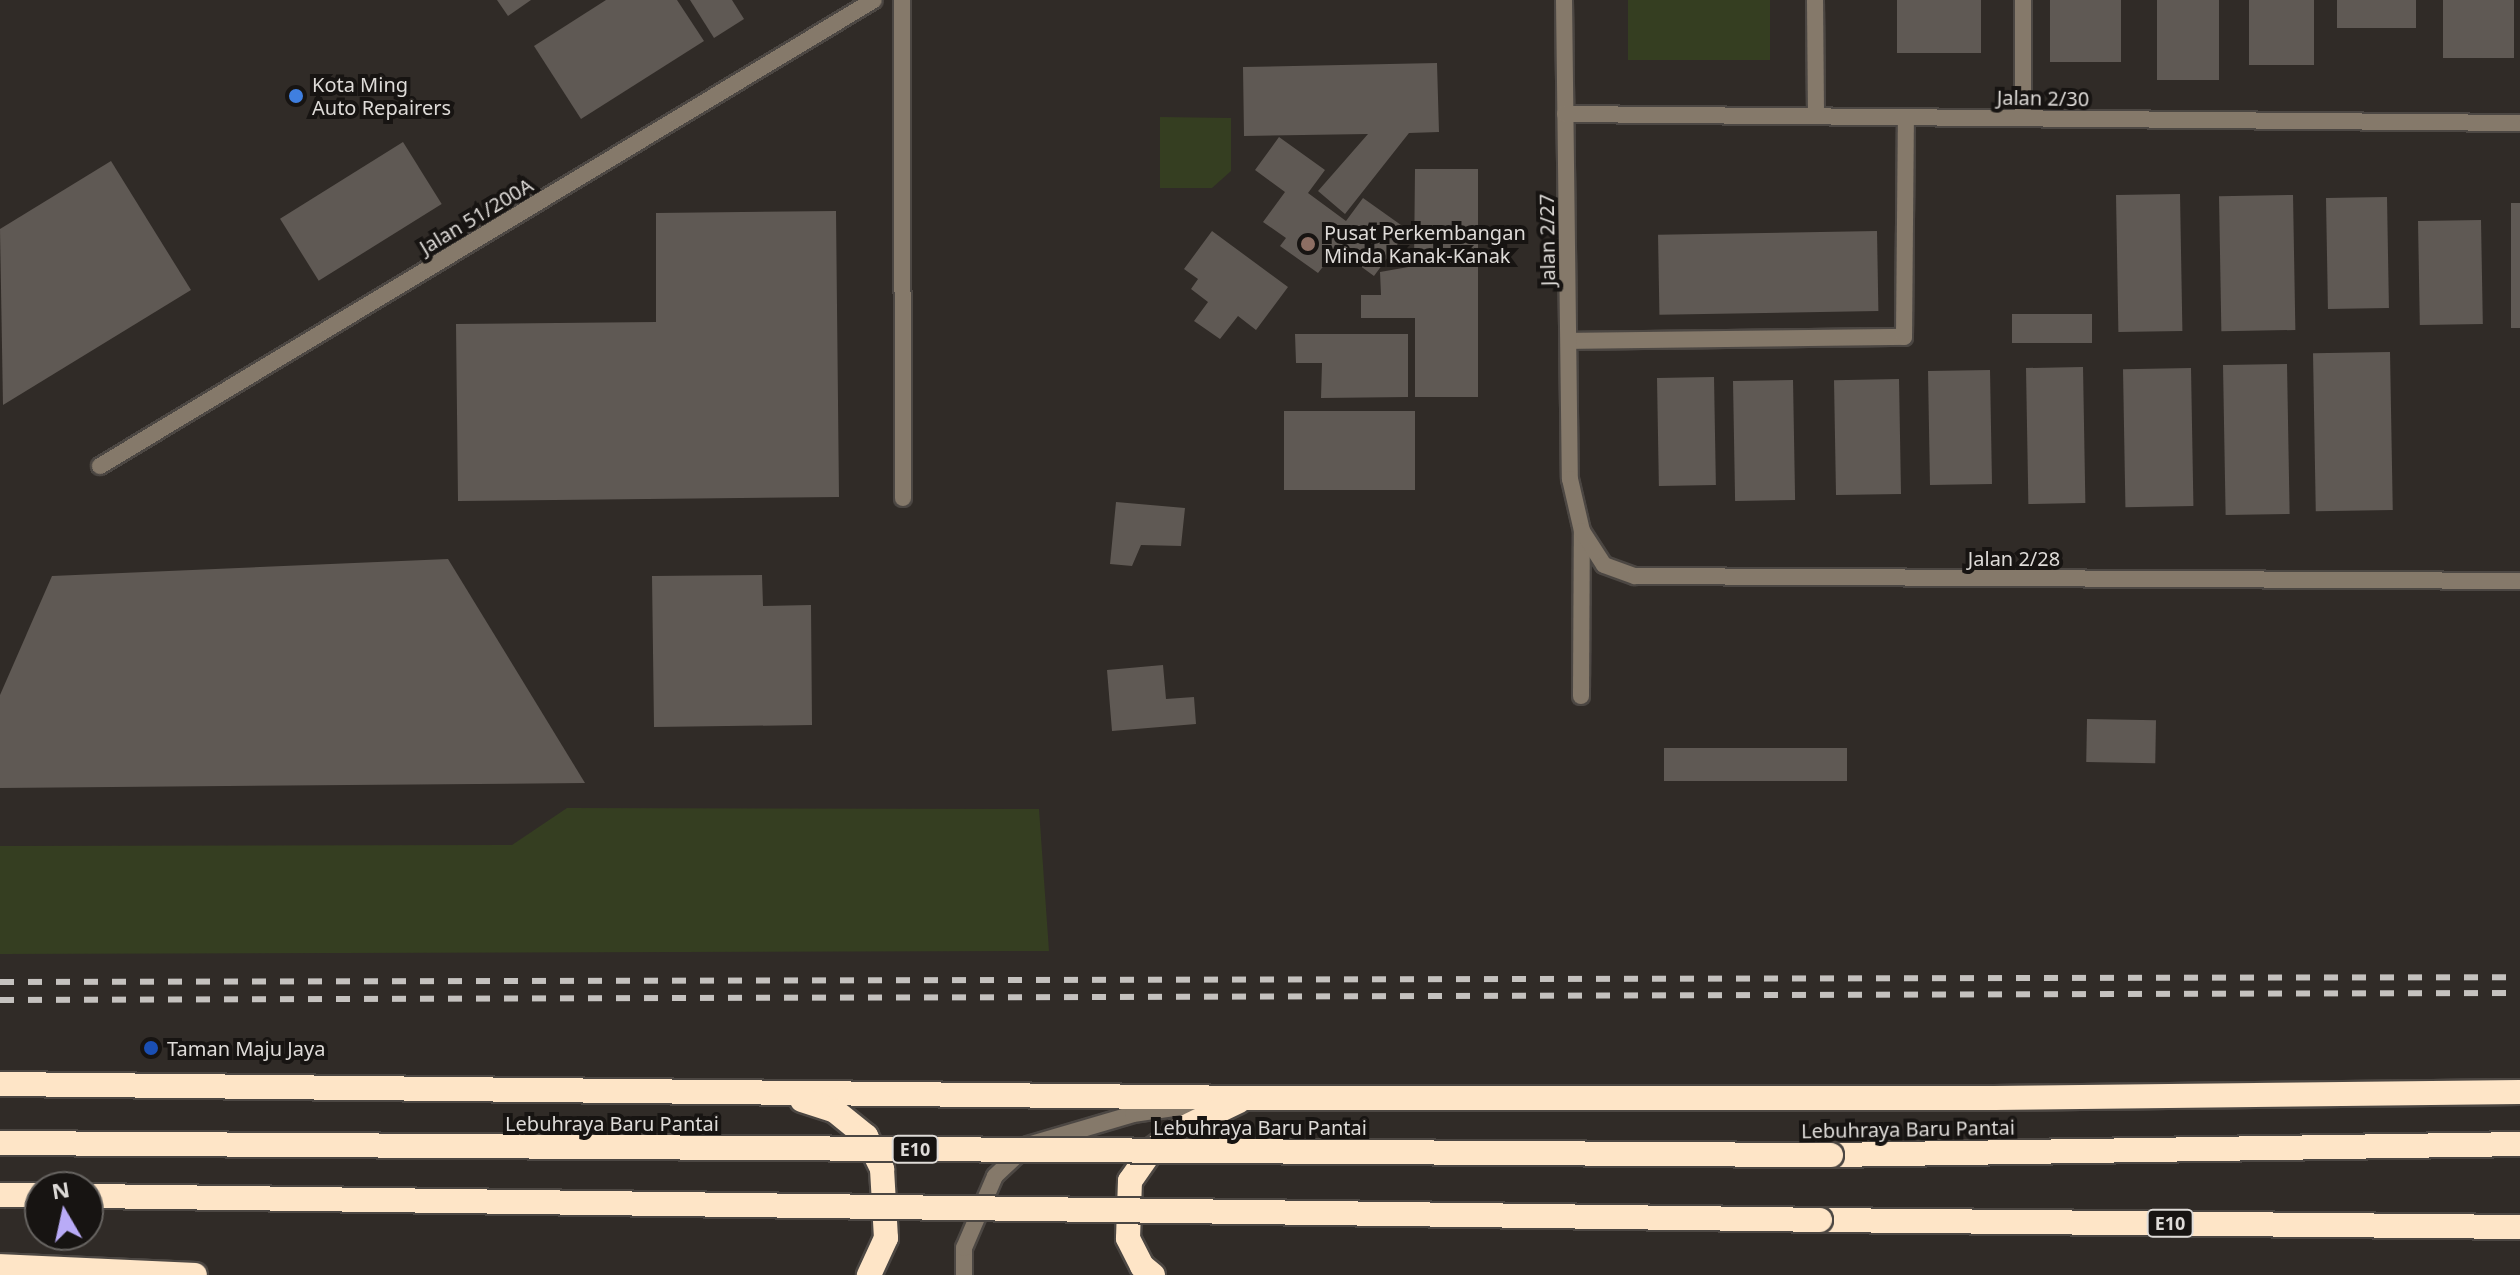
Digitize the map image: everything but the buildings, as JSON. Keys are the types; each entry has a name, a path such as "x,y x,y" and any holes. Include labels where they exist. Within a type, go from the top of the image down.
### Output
{"highway":[{"path":"0,1084 1246,1098 1994,1098 2520,1092"},
{"path":"772,1092 835,1111 866,1136 882,1169 887,1202 886,1238 869,1275"},
{"path":"1153,1275 1142,1266 1128,1238 1130,1181 1152,1150 1179,1130 1246,1098"},
{"name":"Lebuhraya Baru Pantai","path":"0,1143 1831,1155 2520,1144"},
{"path":"0,1195 24,1195"},
{"name":"E10","path":"104,1196 2520,1227"},
{"path":"0,1266 195,1275"}],"street":[{"name":"Jalan 51/200A","path":"100,466 874,0"},
{"path":"902,0 903,498"},
{"name":"Jalan 2/27","path":"1564,0 1570,479"},
{"path":"1815,0 1816,116"},
{"path":"2023,0 2023,118"},
{"name":"Jalan 2/30","path":"1565,114 2520,123"},
{"path":"1569,341 1904,337 1906,117"},
{"name":"Jalan 2/28","path":"1570,479 1582,531 1604,565 1635,576 2520,581"},
{"path":"1581,696 1582,531"},
{"path":"964,1275 964,1248 995,1176 1028,1145 1133,1114 1246,1098"}],"green space":[{"path":"1628,0 1770,0 1770,60 1628,60"},
{"path":"1160,117 1231,118 1231,171 1212,188 1160,188"},
{"path":"567,808 1039,809 1049,951 0,954 0,846 512,845"}],"railway":[{"path":"0,982 2520,977"},
{"path":"0,1000 2520,993"}],"place":[{"name":"Kota Ming Auto Repairers","path":"296,96"},
{"name":"Pusat Perkembangan Minda Kanak-Kanak","path":"1308,244"},
{"name":"Taman Maju Jaya","path":"151,1048"}]}
